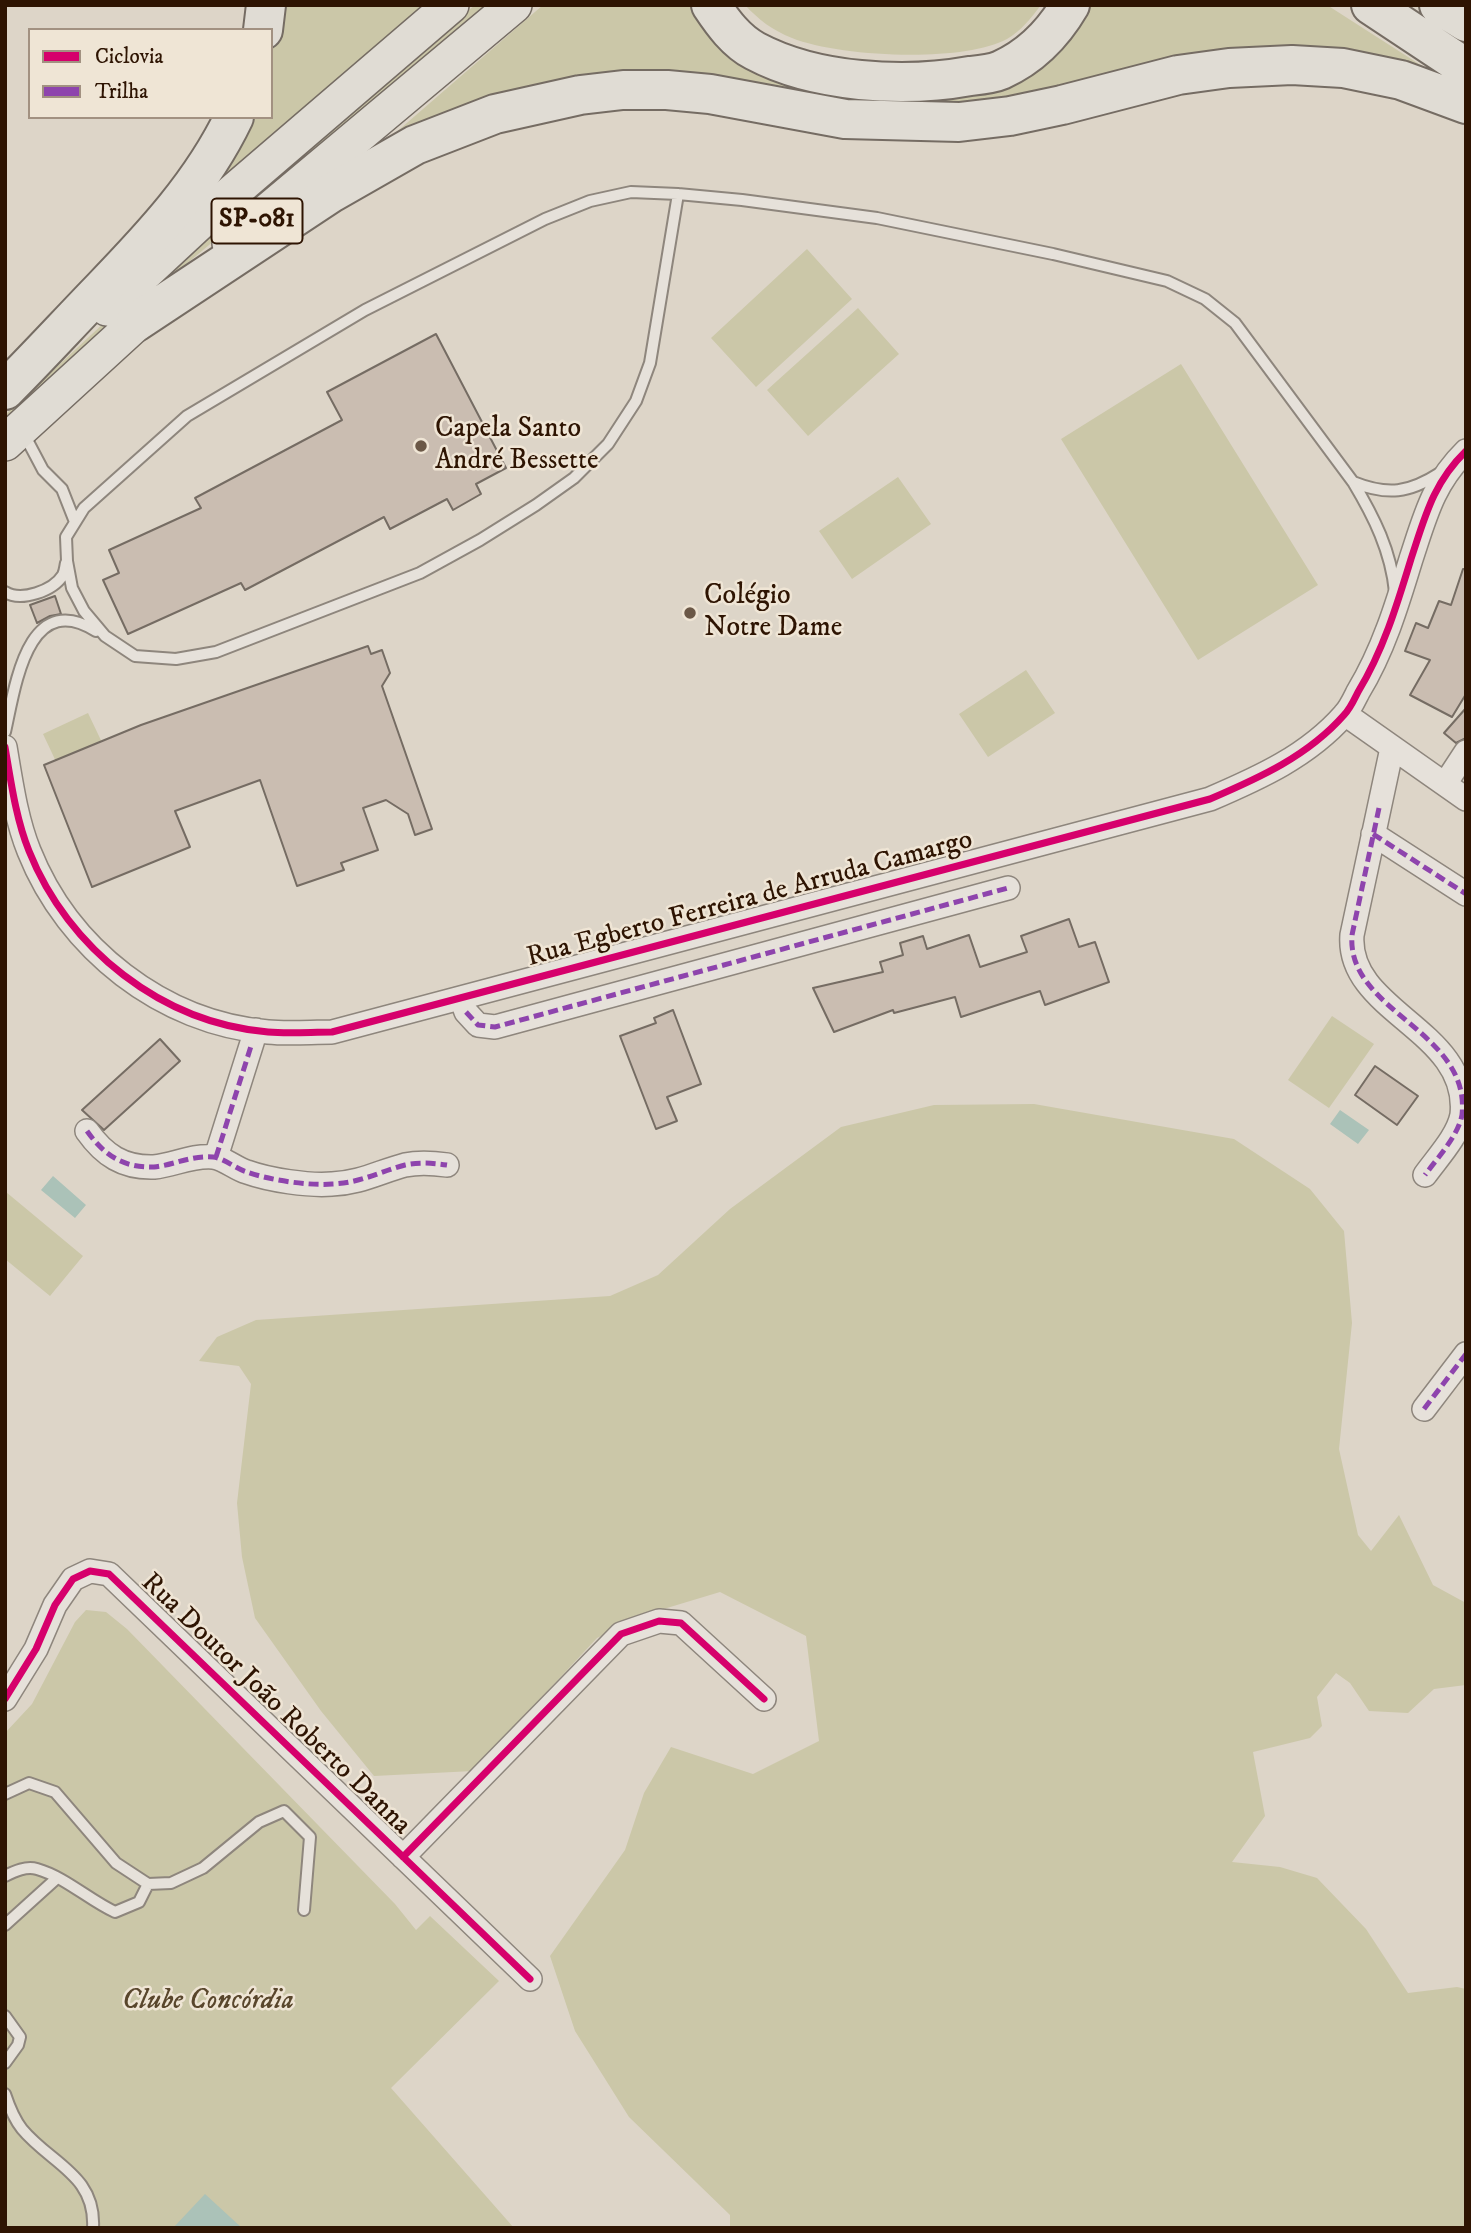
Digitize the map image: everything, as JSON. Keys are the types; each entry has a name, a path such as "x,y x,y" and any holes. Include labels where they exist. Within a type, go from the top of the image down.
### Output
{"highway":[{"path":"263,28 266,5"},
{"path":"711,5 727,29 753,50 785,65 821,74 896,82 951,79 999,71 1031,52 1048,37 1070,5"},
{"path":"1371,5 1466,68"},
{"path":"1439,5 1466,22"},
{"path":"136,322 331,192 415,145 495,114 580,95 623,90 667,90 710,94 845,119 959,122 1010,116 1062,105 1178,75 1229,68 1292,65 1343,68 1401,80 1466,104"},
{"path":"5,390 159,228 196,182 233,119"}],"main road":[{"name":"SP-081","path":"10,424 219,204 451,5"},
{"name":"SP-081","path":"10,424 136,322 514,5"}],"street":[{"name":"Rua Egberto Ferreira de Arruda Camargo","path":"5,747 14,797 28,850 51,898 85,941 129,980 161,1002 201,1018 267,1032 332,1032 1210,799 1268,775 1314,743 1345,714 1373,668 1429,502 1448,468 1466,451"},
{"path":"1345,714 1466,799"},
{"path":"1392,748 1351,949 1353,961 1367,982 1447,1056 1461,1084 1462,1115 1456,1130 1425,1175"},
{"path":"1444,784 1466,752"},
{"path":"1373,834 1466,894"},
{"path":"461,998 466,1012 478,1025 495,1027 1008,888"},
{"path":"216,1157 256,1030"},
{"path":"87,1131 99,1148 114,1159 136,1165 155,1167 180,1160 216,1157 248,1173 329,1185 357,1182 407,1165 447,1165"},
{"path":"1424,1409 1466,1354"},
{"name":"Rua Doutor João Roberto Danna","path":"5,1699 36,1648 55,1605 73,1579 90,1572 109,1574 530,1979"},
{"path":"403,1857 621,1634 659,1621 681,1623 764,1699"}],"lane":[{"path":"105,636 84,611 72,588 66,537 84,508 187,416 365,310 545,219 590,201 631,192 742,200 877,218 1053,254 1167,281 1205,299 1235,323 1353,482 1381,533 1391,560 1396,606"},
{"path":"5,732 29,644 42,630 62,621 81,622 135,656 176,659 216,652 420,573 480,540 574,478 608,444 636,401 650,363 678,194"},
{"path":"10,424 43,470 62,489 75,522"},
{"path":"1353,482 1404,491 1425,483 1448,468"},
{"path":"5,592 12,596 32,594 50,587 62,575 67,561"},
{"path":"5,1794 29,1783 55,1792 116,1863 148,1884 171,1883 203,1868 259,1822 284,1811 310,1837 304,1910"},
{"path":"5,1876 18,1870 35,1868 115,1912 139,1902 148,1884"},
{"path":"5,1925 57,1878"},
{"path":"5,2017 20,2037 18,2045 5,2063"},
{"path":"5,2094 9,2108 22,2129 75,2177 89,2195 94,2209 93,2228"}],"green space":[{"path":"277,5 423,5 216,186 246,119 273,119 273,31"},
{"path":"475,5 496,5 172,276 5,427 5,415 106,321"},
{"path":"543,5 693,5 761,73 1042,64 1068,43 1089,5 1327,5 1433,73 1118,77 932,111 690,80 393,135"},
{"path":"745,5 1041,5 1017,32 987,47 961,52 901,55 839,50 792,38 766,24"},
{"path":"807,249 852,299 756,387 711,338"},
{"path":"858,308 899,354 808,436 767,390"},
{"path":"1181,364 1318,585 1198,660 1061,439"},
{"path":"898,477 931,524 852,579 819,531"},
{"path":"1026,670 1055,713 988,757 959,714"},
{"path":"88,713 146,835 101,857 43,734"},
{"path":"1332,1016 1374,1044 1329,1108 1288,1080"},
{"path":"1034,1104 1234,1139 1310,1189 1344,1231 1352,1323 1339,1449 1358,1535 1371,1551 1399,1515 1433,1585 1466,1603 1466,1685 1434,1689 1408,1713 1369,1711 1350,1683 1336,1673 1317,1697 1322,1726 1310,1738 1253,1752 1265,1816 1232,1862 1280,1867 1317,1878 1366,1929 1408,1993 1457,1987 1466,1989 1466,2228 730,2228 730,2215 629,2117 575,2031 550,1956 625,1850 644,1793 671,1747 753,1774 819,1741 806,1636 720,1592 657,1611 597,1638 473,1771 374,1776 321,1711 255,1618 242,1557 237,1503 251,1384 239,1366 199,1361 217,1337 256,1320 610,1296 658,1275 730,1209 841,1127 934,1105"},
{"path":"6,1192 83,1256 50,1296 5,1259"},
{"name":"Clube Concórdia","path":"86,1610 106,1612 127,1629 395,1904 416,1930 430,1916 499,1981 391,2088 514,2228 5,2228 5,1733 32,1704 75,1622"}],"shaded area":[{"path":"1340,1110 1369,1130 1358,1144 1330,1124"},
{"path":"53,1176 86,1205 75,1218 41,1190"},
{"path":"205,2194 242,2228 173,2228"}],"building":[{"path":"436,334 506,468 476,484 481,494 453,510 447,499 390,529 384,517 245,590 241,583 128,634 103,580 119,573 109,550 201,508 195,498 342,420 327,392"},
{"path":"1463,569 1466,569 1466,694 1452,717 1410,695 1430,660 1405,651 1416,623 1428,628 1439,601 1451,605"},
{"path":"55,596 61,614 37,623 30,605"},
{"path":"368,646 371,654 382,650 390,673 382,686 432,829 415,835 408,814 386,800 363,808 378,850 341,863 344,870 297,886 260,780 175,811 190,847 92,887 44,765 141,725"},
{"path":"1466,708 1466,738 1456,743 1444,733"},
{"path":"1069,919 1079,947 1095,942 1109,982 1045,1005 1040,991 961,1017 955,997 894,1013 893,1010 834,1032 813,988 883,972 880,962 903,955 900,943 923,936 927,949 969,935 980,967 1027,952 1021,936"},
{"path":"673,1010 701,1084 667,1097 677,1121 656,1129 620,1036 656,1023 654,1018"},
{"path":"160,1039 180,1061 104,1130 82,1110"},
{"path":"1375,1066 1418,1096 1397,1125 1355,1095"}],"marked path":[{"path":"1379,808 1352,935 1355,961 1368,984 1430,1041 1448,1062 1460,1086 1460,1123 1425,1175"},
{"path":"1373,834 1466,894"},
{"path":"466,1012 478,1025 495,1027 1008,888"},
{"path":"216,1157 252,1043"},
{"path":"87,1131 107,1153 133,1165 154,1167 198,1157 213,1157 256,1175 301,1183 352,1182 410,1164 447,1165"},
{"path":"1424,1409 1466,1354"}],"cycle path":[{"path":"5,747 21,826 46,887 68,919 94,949 123,975 156,997 191,1014 229,1026 276,1033 332,1032 1210,799 1264,774 1315,742 1330,730 1350,707 1382,644 1431,501 1445,475 1466,451"},
{"path":"5,1699 36,1649 55,1605 73,1579 90,1571 109,1574 530,1979"},
{"path":"403,1857 621,1634 659,1621 681,1623 764,1699"}],"place":[{"name":"Capela Santo André Bessette","path":"421,446"},
{"name":"Colégio Notre Dame","path":"690,613"}]}
